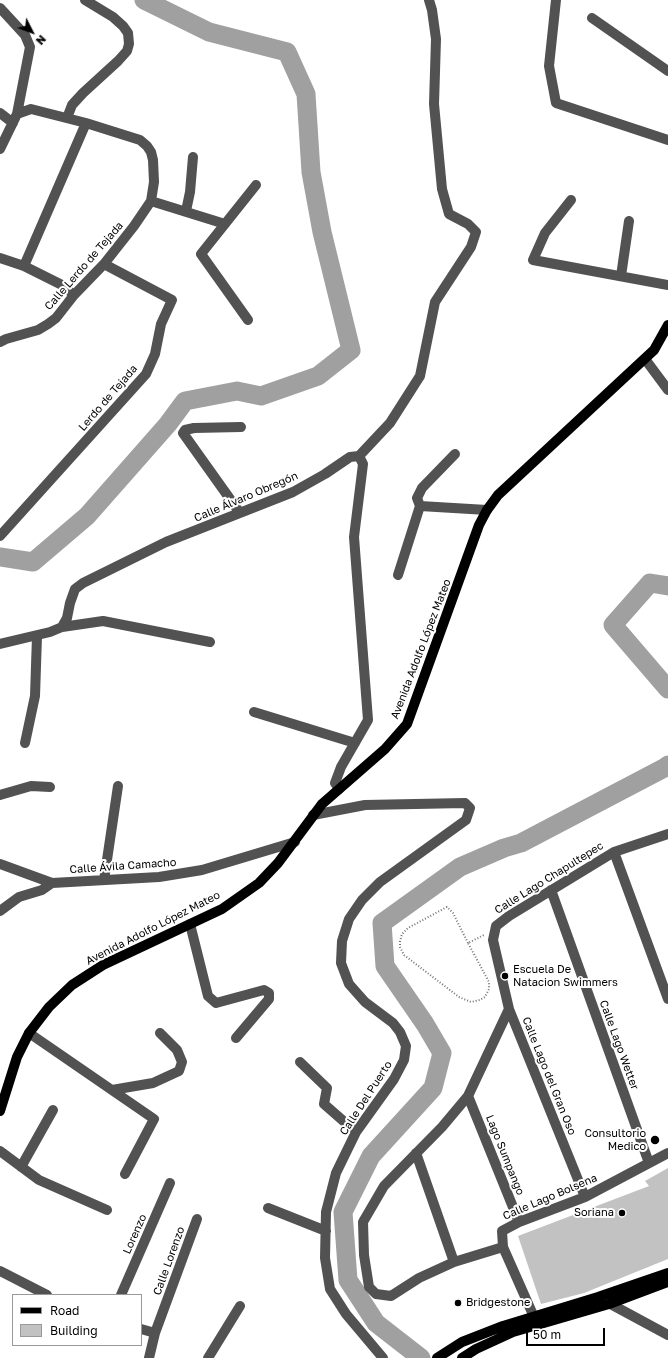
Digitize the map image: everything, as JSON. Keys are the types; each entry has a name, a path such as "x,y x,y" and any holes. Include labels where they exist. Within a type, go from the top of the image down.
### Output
{"main road":[{"name":"Avenida Adolfo López Mateo","path":"0,1111 17,1058 29,1033 49,1007 72,985 103,965 222,909 259,883 295,842 322,804 386,750 407,724 479,525 487,510 498,495 654,350 668,325"},
{"path":"437,1358 462,1342 503,1326 598,1297 668,1273"},
{"path":"462,1358 476,1349 512,1332 609,1304 668,1282"}],"street":[{"path":"67,118 72,105 118,61 127,50 129,44 128,33 123,26 113,17 85,0"},
{"path":"339,789 335,783 341,767 368,720 354,537 363,464 358,456 390,422 420,376 436,302 471,246 476,232 468,224 449,214 442,189 434,104 436,39 429,0"},
{"path":"556,0 549,66 556,103 668,140"},
{"path":"0,8 25,35 30,47 15,119 0,149"},
{"path":"592,18 668,71"},
{"name":"Calle Lerdo de Tejada","path":"0,342 38,330 56,318 74,295 104,264 134,226 151,201 154,182 154,160 147,146 140,140 86,123 31,109 15,119"},
{"path":"0,113 15,119"},
{"path":"24,266 86,123"},
{"path":"186,211 190,192 193,157"},
{"path":"248,320 201,254 256,185"},
{"path":"571,200 545,233 533,260 668,285"},
{"path":"151,201 225,224"},
{"path":"621,276 629,221"},
{"path":"0,258 24,266 62,285 74,295"},
{"name":"Lerdo de Tejada","path":"0,536 146,374 155,354 161,324 172,300 104,264"},
{"path":"644,359 668,390"},
{"path":"240,513 183,433 185,430 194,428 241,427"},
{"path":"398,575 420,506 417,498 422,488 455,454"},
{"name":"Calle Álvaro Obregón","path":"62,627 67,618 75,589 83,583 166,542 293,492 325,474 350,457 358,456"},
{"path":"420,506 487,510"},
{"path":"0,644 37,636 62,627 103,621 210,642"},
{"path":"26,743 35,696 37,636"},
{"path":"254,712 355,743"},
{"path":"0,795 31,786 50,786"},
{"path":"104,880 118,786"},
{"name":"Calle Del Puerto","path":"314,815 366,805 465,803 470,808 466,820 380,882 362,900 349,918 342,941 341,963 349,984 365,1002 393,1023 400,1032 406,1046 404,1060 394,1079 356,1132 336,1173 326,1212 325,1258 330,1289 346,1314 383,1358"},
{"name":"Calle Lago Chapultepec","path":"509,1008 493,940 496,926 509,916 614,852 668,834"},
{"name":"Calle Ávila Camacho","path":"0,864 52,883 159,877 202,870 295,842"},
{"path":"614,852 668,999"},
{"path":"0,911 19,897 42,890 52,883"},
{"path":"0,917 22,904 39,897 42,890"},
{"name":"Calle Lago Wetter","path":"551,890 649,1163"},
{"path":"190,924 208,996 216,1003 264,990 268,993 270,999 236,1038"},
{"path":"509,1008 468,1096 442,1127 384,1186 363,1222 364,1255 369,1287 376,1294 391,1296 419,1278 454,1262 503,1247 534,1317"},
{"name":"Calle Lago del Gran Oso","path":"509,1008 585,1197"},
{"path":"112,1090 153,1083 179,1071 182,1062 177,1050 160,1032"},
{"path":"29,1033 154,1119 125,1174"},
{"path":"300,1062 327,1088 324,1104 356,1132"},
{"name":"Lago Sumpango","path":"468,1096 519,1222"},
{"path":"21,1167 54,1110"},
{"path":"0,1151 39,1180 107,1210"},
{"path":"416,1152 454,1262"},
{"name":"Calle Lago Bolsena","path":"503,1247 502,1231 519,1222 585,1197 668,1153"},
{"name":"Lorenzo","path":"121,1294 170,1183"},
{"path":"268,1208 326,1231"},
{"name":"Calle Lorenzo","path":"149,1358 155,1333 197,1219"},
{"path":"0,1271 45,1294"},
{"path":"598,1297 668,1335"},
{"path":"208,1358 240,1306"},
{"path":"142,1329 155,1333"}],"path":[{"path":"447,907 453,913 468,943 489,982 489,989 485,997 471,1002 459,998 404,955 400,947 402,934 408,928 447,907"},
{"path":"468,943 495,931"}],"building":[{"name":"Soriana","path":"668,1168 668,1259 584,1293 541,1304 518,1236 649,1186 645,1181"}],"waterway":[{"path":"0,557 33,562 87,516 168,424 185,401 237,391 261,396 318,376 351,350 322,232 311,172 306,94 287,52 209,32 144,0"},
{"path":"668,586 650,583 613,625 668,689"},
{"path":"421,1358 376,1323 348,1280 343,1212 371,1156 433,1088 442,1053 425,1024 385,966 382,923 460,867 504,848 521,843 668,765"}],"place":[{"name":"Escuela De Natacion Swimmers","path":"505,976"},
{"name":"Consultorio Medico","path":"655,1140"},
{"name":"Soriana","path":"622,1213"},
{"name":"Bridgestone","path":"458,1303"}]}
